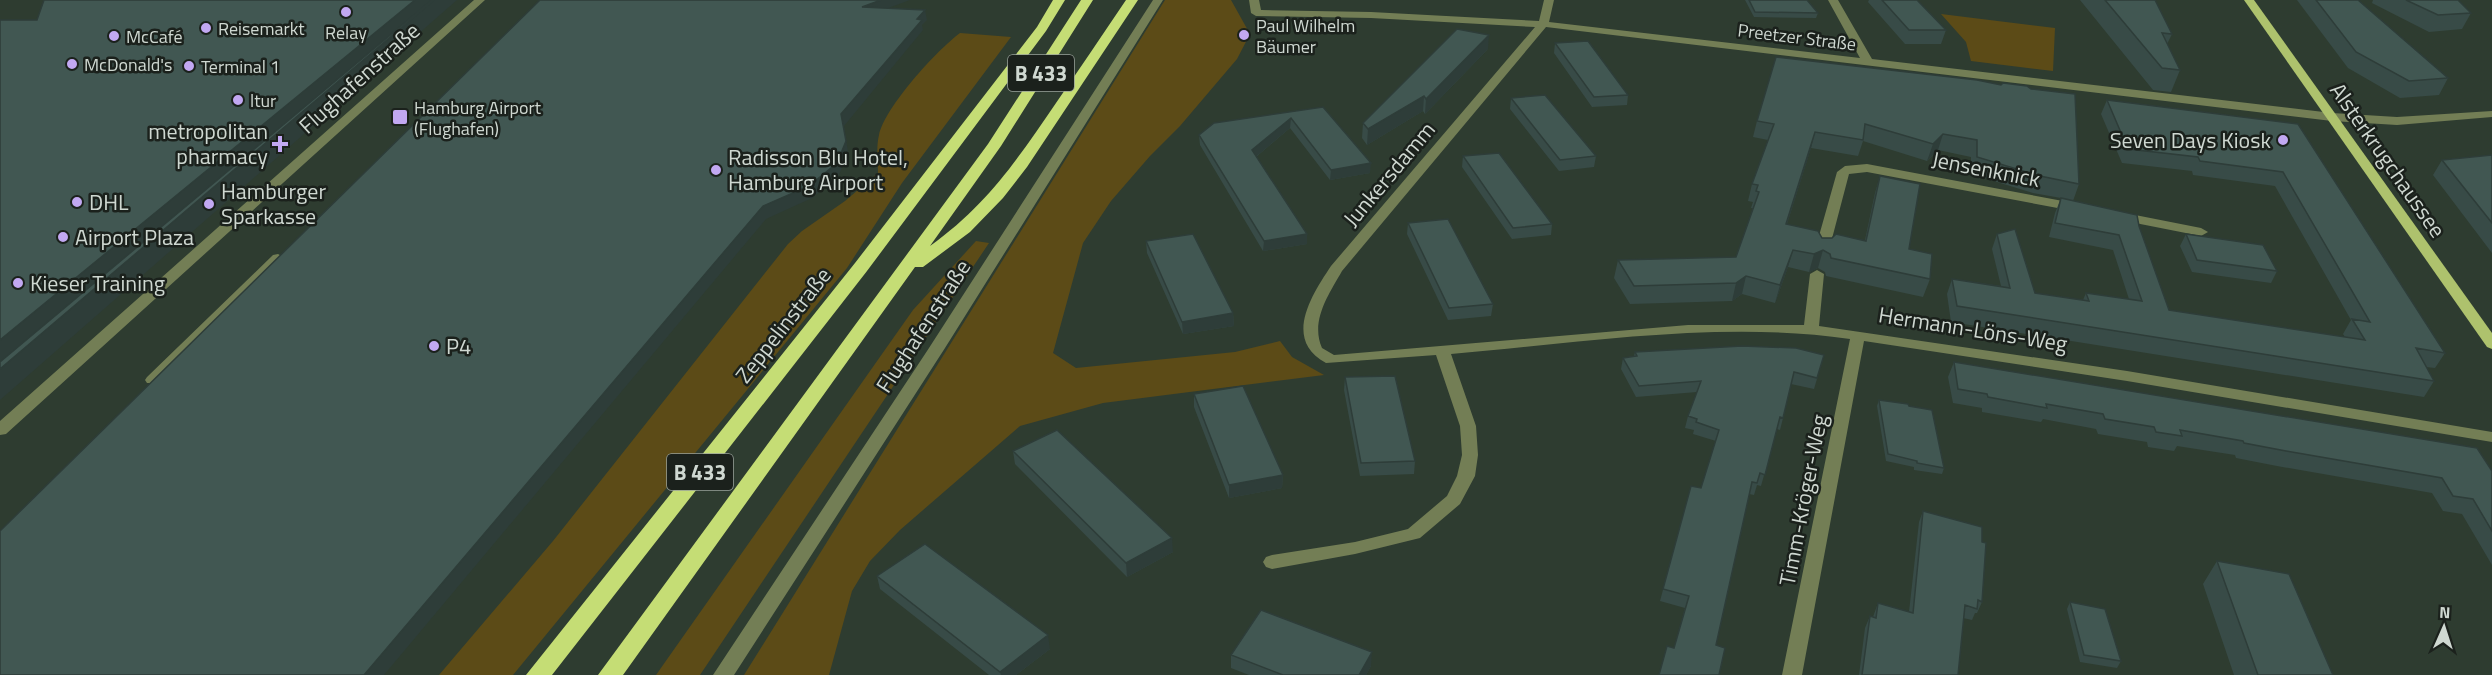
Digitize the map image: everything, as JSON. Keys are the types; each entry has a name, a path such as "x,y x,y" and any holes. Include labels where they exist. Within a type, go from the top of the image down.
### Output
{"highway":[{"name":"Zeppelinstraße","path":"538,675 861,267 1042,28 1059,0"},
{"name":"B 433","path":"610,675 994,146 1087,0"},
{"path":"903,273 964,229 998,195 1020,167 1132,0"}],"main road":[{"name":"Alsterkrugchaussee","path":"2249,0 2492,344"}],"street":[{"name":"Flughafenstraße","path":"0,430 480,0"},
{"name":"Flughafenstraße","path":"723,675 937,348 1158,0"},
{"name":"Preetzer Straße","path":"1254,0 1256,13 1371,15 1543,24 2332,117 2397,121 2492,114"},
{"path":"1543,24 1549,0"},
{"path":"1833,0 1867,62"},
{"name":"Junkersdamm","path":"1331,360 1316,351 1310,339 1312,313 1336,269 1543,24"},
{"name":"Jensenknick","path":"1822,250 1843,172 1857,167 1883,170 2088,210"},
{"path":"2111,215 2201,232"},
{"path":"145,389 289,247"},
{"path":"1811,329 1817,274"},
{"name":"Hermann-Löns-Weg","path":"1331,360 1688,330 1811,329 2127,376 2492,437"},
{"name":"Timm-Kröger-Weg","path":"1792,675 1858,335"},
{"path":"1272,562 1354,548 1414,534 1454,500 1466,476 1470,446 1468,426 1461,401 1442,351"}],"shaded area":[{"path":"1165,0 1231,0 1250,34 1237,59 1180,126 1111,201 1083,243 1053,353 1076,368 1235,352 1280,341 1292,357 1324,375 1103,403 1020,426 900,530 870,561 852,591 829,675 744,675"},
{"path":"1941,14 2055,28 2053,71 1971,61 1966,42"},
{"path":"960,33 1011,37 902,183 847,268 513,675 439,675 553,541 788,244 878,173 877,149 883,123 913,80"},
{"path":"976,241 989,243 700,675 656,675 913,310"}],"building":[{"path":"44,0 415,0 0,340 0,20 37,20"},
{"path":"434,0 0,369 0,362"},
{"name":"P4","path":"540,0 881,0 862,7 925,10 917,19 922,20 841,114 846,141 837,163 809,186 763,206 364,675 0,675 0,531"},
{"path":"1749,0 1807,0 1818,13 1755,12"},
{"path":"1882,0 1917,0 1946,30 1909,30"},
{"path":"2105,0 2155,0 2172,34 2162,33 2180,70 2162,68"},
{"path":"2316,0 2358,0 2448,78 2409,81 2356,52"},
{"path":"2406,0 2458,0 2471,13 2438,15"},
{"path":"1457,29 1489,35 1426,99 1424,96 1368,129 1363,123"},
{"path":"1588,41 1628,95 1594,97 1555,43"},
{"path":"1776,57 1977,80 2001,85 2003,83 2075,94 2079,184 2040,176 1977,157 1977,140 1943,134 1933,144 1865,124 1863,140 1815,132 1786,224 1818,231 1822,238 1832,238 1836,234 1866,241 1880,176 1920,184 1909,249 1932,254 1930,279 1831,258 1830,254 1823,250 1814,254 1793,250 1780,285 1746,276 1736,283 1634,286 1618,260 1736,257 1759,192 1756,191 1758,185 1752,184 1774,124 1757,121"},
{"path":"1545,95 1596,156 1560,160 1511,98"},
{"path":"2107,100 2298,124 2445,353 2416,348 2434,381 1957,306 1952,279 2010,288 1997,234 2015,229 2035,293 2089,301 2086,293 2142,301 2119,235 2055,223 2061,198 2137,215 2169,310 2365,340 2352,319 2370,322 2283,172 2200,161 2198,157 2128,149"},
{"path":"1323,107 1371,163 1331,170 1291,118 1252,150 1307,234 1264,241 1199,135 1214,123"},
{"path":"1499,153 1552,224 1513,228 1463,156"},
{"path":"2492,155 2492,223 2442,160"},
{"path":"1448,219 1493,304 1449,308 1408,223"},
{"path":"1193,234 1233,313 1182,322 1146,241"},
{"path":"2186,234 2263,245 2277,271 2197,260"},
{"path":"1742,346 1796,348 1824,355 1817,378 1794,372 1783,418 1780,417 1765,475 1760,473 1757,483 1752,482 1716,645 1725,648 1719,675 1659,675 1667,646 1674,648 1689,596 1663,589 1691,486 1701,488 1719,430 1696,422 1697,419 1688,416 1701,381 1639,386 1623,358 1637,356 1635,352"},
{"path":"1954,362 2477,448 2492,471 2492,531 2473,499 2453,496 2442,478 2180,430 2182,436 2156,432 2154,427 2105,419 2103,414 2046,404 2047,408 1988,397 1987,394 1958,389"},
{"path":"1395,376 1415,461 1361,463 1345,377"},
{"path":"1243,386 1283,475 1229,485 1194,394"},
{"path":"1879,400 1932,410 1944,468 1888,454"},
{"path":"1057,430 1172,538 1126,563 1013,451"},
{"path":"1923,511 1982,527 1982,542 1986,543 1982,602 1978,600 1977,609 1965,605 1958,675 1862,675 1870,616 1876,618 1878,603 1913,613"},
{"path":"925,544 1048,635 1000,672 877,576"},
{"path":"2217,561 2289,574 2333,675 2258,675"},
{"path":"2070,602 2105,609 2121,661 2084,655"},
{"path":"1261,610 1372,652 1359,675 1283,675 1231,655"}],"place":[{"name":"Relay","path":"346,12"},
{"name":"Reisemarkt","path":"206,28"},
{"name":"Paul Wilhelm Bäumer","path":"1244,35"},
{"name":"McCafé","path":"114,36"},
{"name":"McDonald's","path":"72,64"},
{"name":"Terminal 1","path":"189,66"},
{"name":"ltur","path":"238,100"},
{"name":"Hamburg Airport (Flughafen)","path":"400,117"},
{"name":"Seven Days Kiosk","path":"2283,140"},
{"name":"metropolitan pharmacy","path":"280,144"},
{"name":"Radisson Blu Hotel, Hamburg Airport","path":"716,170"},
{"name":"DHL","path":"77,202"},
{"name":"Hamburger Sparkasse","path":"209,204"},
{"name":"Airport Plaza","path":"63,237"},
{"name":"Kieser Training","path":"18,283"},
{"name":"P4","path":"434,346"}]}
